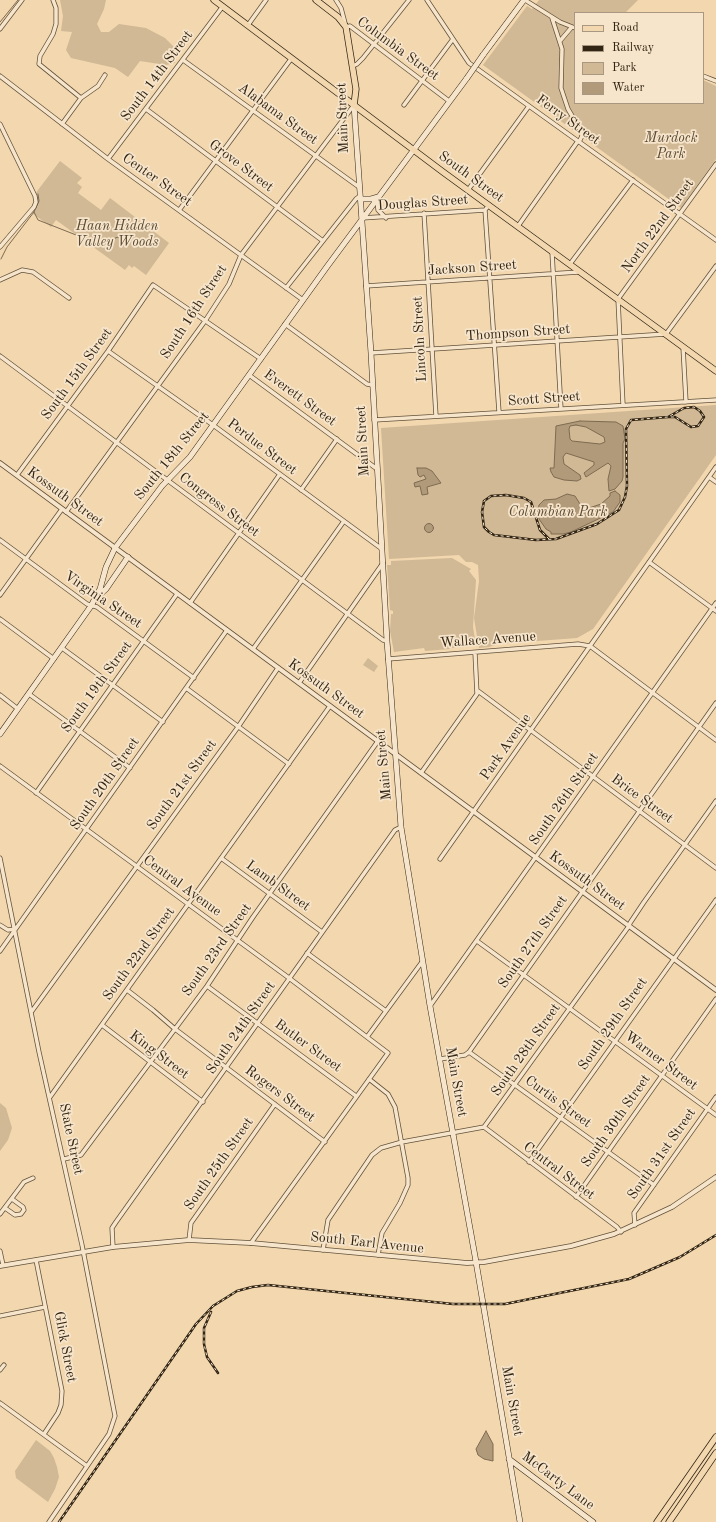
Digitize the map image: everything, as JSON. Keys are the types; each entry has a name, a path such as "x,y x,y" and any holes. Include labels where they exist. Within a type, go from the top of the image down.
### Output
{"main road":[{"name":"South Street","path":"214,0 468,190 487,208 518,226 552,250 716,371"},
{"name":"Columbia Street","path":"316,0 332,12 346,27"},
{"name":"South 18th Street","path":"0,734 96,598 106,567 115,548 168,481 190,457 362,218 525,0"},
{"name":"Main Street","path":"346,27 356,91 354,105 359,187 371,353 388,659 401,827 422,962 476,1262 520,1522"},
{"path":"360,197 371,199 378,198"},
{"path":"348,238 355,236 363,241"},
{"path":"96,598 106,589 128,557"},
{"path":"657,1522 716,1437"},
{"path":"669,1522 716,1453"},
{"name":"McCarty Lane","path":"510,1459 593,1522"}],"street":[{"path":"0,29 22,0"},
{"path":"53,0 57,17 55,29 40,56 40,64 81,98"},
{"path":"248,25 266,0"},
{"path":"352,66 357,64 409,0"},
{"name":"Ferry Street","path":"427,0 469,63 716,240"},
{"path":"525,0 552,18 573,28 560,41"},
{"path":"332,12 337,8 336,1"},
{"name":"Main Street","path":"336,1 341,8 346,27"},
{"name":"South 14th Street","path":"108,159 223,6"},
{"path":"518,226 582,136 581,131 568,109 561,88 562,55 560,41 552,18"},
{"name":"Columbia Street","path":"346,27 350,26 449,101"},
{"path":"404,105 453,39"},
{"path":"180,209 291,59"},
{"name":"Alabama Street","path":"183,60 253,109 359,187"},
{"path":"62,124 81,98 98,86 105,75"},
{"name":"Center Street","path":"0,76 108,159 180,209 303,300"},
{"path":"704,76 716,81"},
{"name":"South 16th Street","path":"66,512 205,321 229,284 241,255 354,105"},
{"path":"468,190 529,106"},
{"name":"Grove Street","path":"146,109 323,241"},
{"path":"0,124 35,196 36,202 34,207 0,247"},
{"name":"North 22nd Street","path":"618,300 716,164"},
{"path":"570,264 633,180"},
{"path":"286,288 356,199 360,197"},
{"path":"378,198 378,210 386,218"},
{"path":"487,208 499,412"},
{"name":"Douglas Street","path":"362,218 386,218 424,213 487,208"},
{"name":"Lincoln Street","path":"424,213 436,416"},
{"path":"552,250 552,273 561,409"},
{"path":"666,334 716,266"},
{"path":"0,280 22,270 33,272 68,298"},
{"name":"Jackson Street","path":"366,286 580,272"},
{"name":"South 15th Street","path":"17,475 108,351 153,285 205,321"},
{"path":"618,300 623,405"},
{"path":"205,321 261,359"},
{"path":"285,324 367,384 372,384"},
{"name":"Thompson Street","path":"371,353 666,334"},
{"path":"683,347 686,402"},
{"name":"Perdue Street","path":"108,351 157,387 162,388 382,549"},
{"name":"Congress Street","path":"0,356 239,534 387,641"},
{"name":"Everett Street","path":"249,375 377,469"},
{"name":"Scott Street","path":"374,420 716,400"},
{"path":"301,490 337,439"},
{"name":"Kossuth Street","path":"0,463 716,990"},
{"path":"716,467 590,646 716,740"},
{"path":"190,603 280,474"},
{"path":"709,477 716,482"},
{"path":"0,595 62,508"},
{"path":"253,649 344,520"},
{"name":"Virginia Street","path":"0,540 91,606 97,607 144,640 194,678"},
{"path":"649,562 714,610"},
{"path":"299,683 383,563"},
{"name":"South 19th Street","path":"36,793 177,594"},
{"name":"South 26th Street","path":"430,1006 714,610 716,603"},
{"path":"0,619 54,659"},
{"name":"South 20th Street","path":"0,950 227,630"},
{"name":"Wallace Avenue","path":"388,659 578,644 590,646"},
{"name":"Park Avenue","path":"440,859 590,646"},
{"path":"62,648 162,722"},
{"path":"421,773 478,691 475,653"},
{"name":"South 21st Street","path":"32,1011 238,727 278,668"},
{"path":"186,688 289,764"},
{"name":"Brice Street","path":"478,691 716,868"},
{"path":"29,694 130,768"},
{"path":"0,695 18,709"},
{"name":"South 27th Street","path":"469,1052 716,703"},
{"name":"South 22nd Street","path":"50,1097 330,706"},
{"name":"South 23rd Street","path":"64,1159 81,1155 208,986 270,894 378,741"},
{"name":"Central Avenue","path":"0,766 289,978 388,1054 369,1079"},
{"name":"South 28th Street","path":"484,1128 629,926 630,922 716,801"},
{"name":"South 24th Street","path":"113,1247 112,1228 116,1222 203,1102 322,932 396,830 401,827"},
{"name":"State Street","path":"0,858 32,1011 39,1052 64,1159 116,1416 109,1434 87,1466"},
{"name":"Lamb Street","path":"221,858 322,932"},
{"name":"South 29th Street","path":"529,1162 716,900"},
{"path":"0,925 8,930 15,929"},
{"name":"Warner Street","path":"477,940 716,1115"},
{"path":"307,953 386,1011"},
{"path":"367,1037 422,962"},
{"name":"Butler Street","path":"208,986 356,1096"},
{"name":"Rogers Street","path":"127,990 175,1029 325,1142"},
{"name":"South 30th Street","path":"576,1197 716,999"},
{"name":"King Street","path":"102,1025 203,1102"},
{"path":"440,1059 469,1052"},
{"name":"Curtis Street","path":"469,1052 654,1185"},
{"path":"251,1243 369,1079 388,1094 392,1100 402,1142 408,1185 400,1203 382,1234 378,1255"},
{"name":"South 31st Street","path":"635,1225 634,1213 716,1097"},
{"name":"South 25th Street","path":"189,1240 191,1223 275,1104"},
{"path":"323,1250 328,1220 372,1155 381,1148 402,1142 484,1128"},
{"name":"Central Street","path":"484,1128 618,1227 621,1232"},
{"name":"South Earl Avenue","path":"1,1265 113,1247 189,1240 251,1243 378,1255 476,1262 571,1246 621,1232 680,1202 716,1177"},
{"path":"0,1214 24,1182 33,1178"},
{"path":"5,1208 15,1215 21,1214 24,1210 23,1207 12,1198"},
{"path":"0,1251 1,1265"},
{"name":"Glick Street","path":"36,1260 62,1391 61,1404 58,1413 44,1434"},
{"path":"0,1316 45,1307"},
{"path":"0,1370 4,1365"},
{"path":"0,1403 87,1466 49,1522"}],"green space":[{"path":"60,0 106,0 104,9 97,24 101,32 109,32 119,24 146,28 165,38 176,49 175,63 166,65 140,61 128,77 115,68 71,58 66,50 72,32 61,31 63,16"},
{"name":"Murdock Park","path":"539,0 638,0 626,12 574,12 574,104 704,104 704,80 716,86 716,159 681,208 483,65 527,6 532,9"},
{"name":"Haan Hidden Valley Woods","path":"60,161 82,178 77,183 82,187 78,193 101,210 110,198 169,243 146,275 134,266 132,268 129,265 125,270 56,220 51,227 32,213 38,202 36,193"},
{"name":"Columbian Park","path":"716,405 716,455 593,629 577,638 498,644 479,648 474,618 479,581 478,565 472,562 466,562 459,555 389,559 381,428"},
{"path":"452,558 471,569 469,571 476,580 473,627 476,646 425,651 424,648 394,652 390,631 391,614 393,614 393,611 390,610 387,565 391,565 391,561"},
{"path":"368,658 378,666 374,672 363,665"},
{"path":"0,1103 6,1108 12,1128 8,1140 0,1151"},
{"path":"36,1440 50,1451 54,1458 59,1477 48,1502 16,1478 15,1471"}],"water":[{"path":"580,421 616,422 623,426 625,439 623,443 623,477 622,481 615,489 609,491 608,479 611,466 608,463 586,477 584,473 594,465 594,462 566,453 563,457 564,464 580,475 581,479 577,481 564,480 554,477 550,468 554,468 556,426","holes":["576,425 586,427 604,437 605,442 600,444 572,441 570,439 570,426"]},
{"path":"417,468 426,468 432,471 441,483 427,487 428,494 422,495 420,486 415,487 414,483 426,479 424,475 420,477 418,475"},
{"path":"615,491 620,495 620,502 613,512 571,532 551,534 551,532 546,529 539,519 539,505 544,500 556,499 567,494 575,496 580,504 589,508 601,504 610,496 610,493"},
{"path":"429,523 434,528 429,533 424,528"},
{"path":"486,1431 493,1444 493,1461 484,1459 478,1455 476,1449"}],"waterway":[{"path":"0,22 18,0"},
{"path":"38,194 39,201 34,212 38,220 99,244 121,236"},
{"path":"1,259 7,247 34,212"}],"railway":[{"path":"549,539 540,530 531,502 524,498 506,495 491,496 484,501 482,512 484,527 494,535 536,540 556,539 597,524 619,510 625,497 627,486 626,429 631,420 668,417 684,408 694,407 700,411 704,417 698,426 691,427 675,417 668,417"},
{"path":"59,1522 196,1324 213,1306 237,1291 268,1285 453,1304 505,1304 629,1279 680,1257 716,1235"},
{"path":"211,1312 204,1328 204,1344 207,1357 218,1373"}]}
